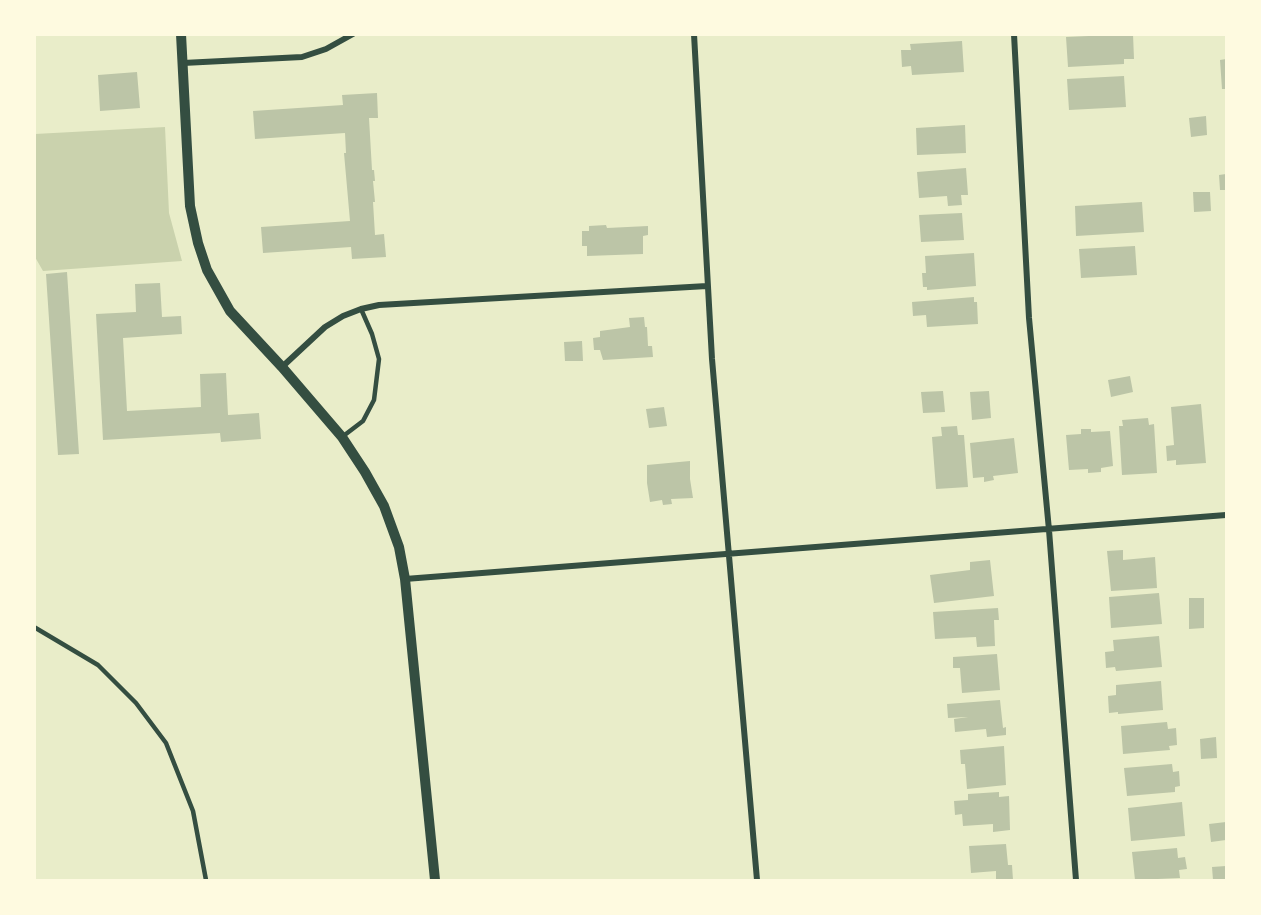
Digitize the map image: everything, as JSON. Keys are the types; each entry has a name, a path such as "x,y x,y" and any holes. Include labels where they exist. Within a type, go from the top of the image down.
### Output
{"street":[{"path":"181,34 189,197 198,243 207,270 230,311 342,437 384,506 399,547 405,579 435,880"},
{"path":"183,63 302,57 326,49 352,34"},
{"path":"694,34 707,286 757,880"},
{"path":"1014,34 1029,318 1049,530 1076,880"},
{"path":"282,367 325,327 344,316 380,304 707,286"},
{"path":"405,579 1227,515"}],"lane":[{"path":"342,437 363,421 374,400 379,359 372,334 361,309"},
{"path":"34,627 98,665 136,703 165,743 193,811 206,880"}],"green space":[{"path":"165,127 169,213 182,261 43,271 35,257 35,134"}],"building":[{"path":"1133,34 1134,59 1124,59 1124,64 1068,67 1066,37"},
{"path":"962,41 964,72 912,75 911,66 902,67 901,50 911,50 910,44"},
{"path":"1226,59 1226,89 1222,89 1220,60"},
{"path":"137,72 140,108 100,111 98,75"},
{"path":"1124,76 1126,107 1069,110 1067,79"},
{"path":"377,93 378,118 369,118 372,170 374,170 375,181 373,181 375,202 373,202 375,235 384,234 386,257 352,259 351,247 263,253 261,227 350,221 344,153 346,153 345,133 255,139 253,111 343,105 342,95"},
{"path":"1206,116 1207,135 1191,137 1189,118"},
{"path":"965,125 966,153 917,155 916,128"},
{"path":"966,168 968,195 961,195 962,205 948,206 947,196 919,198 917,172"},
{"path":"1226,174 1226,190 1220,190 1219,175"},
{"path":"1193,192 1210,192 1211,211 1194,212"},
{"path":"1142,202 1144,232 1076,236 1075,206"},
{"path":"962,213 964,240 921,242 919,215"},
{"path":"606,225 607,228 648,226 648,235 643,236 643,254 587,256 587,246 582,246 582,231 589,231 589,226"},
{"path":"1135,246 1137,275 1081,278 1079,249"},
{"path":"974,253 976,286 927,290 927,287 923,287 922,273 926,273 925,256"},
{"path":"67,272 79,454 58,455 46,274"},
{"path":"160,283 162,317 181,316 182,334 123,338 127,411 201,407 200,374 226,373 228,415 259,413 261,439 221,442 220,433 103,440 96,314 136,312 135,284"},
{"path":"974,297 974,302 977,302 978,324 927,327 926,315 913,316 912,302"},
{"path":"644,317 648,346 652,346 653,357 603,360 600,350 594,350 593,338 600,337 600,331 630,327 629,318"},
{"path":"582,341 583,361 565,361 564,342"},
{"path":"1130,376 1133,392 1111,397 1108,380"},
{"path":"943,391 945,412 923,413 921,392"},
{"path":"989,391 991,418 972,420 970,392"},
{"path":"1201,404 1206,463 1176,465 1176,460 1167,461 1166,446 1174,445 1171,407"},
{"path":"664,407 667,426 649,428 646,409"},
{"path":"1148,418 1149,425 1154,424 1157,473 1122,475 1119,426 1123,426 1122,420"},
{"path":"957,426 958,435 964,435 968,487 936,489 932,437 942,436 941,427"},
{"path":"1081,429 1091,429 1091,432 1110,431 1113,466 1101,468 1101,472 1088,473 1088,469 1069,470 1066,435 1081,434"},
{"path":"1014,438 1018,473 993,476 994,480 984,482 984,477 973,478 970,443"},
{"path":"690,461 693,498 671,499 672,504 663,505 662,500 650,502 647,465"},
{"path":"1123,550 1123,560 1155,557 1157,588 1111,591 1107,551"},
{"path":"990,560 994,596 934,603 930,575 970,570 970,562"},
{"path":"1159,593 1162,624 1111,628 1109,597"},
{"path":"1189,598 1204,598 1204,628 1189,629"},
{"path":"998,608 999,620 994,620 995,646 977,647 976,637 935,639 933,612"},
{"path":"1159,636 1162,667 1116,671 1115,667 1106,668 1105,652 1114,651 1113,640"},
{"path":"997,654 1000,690 962,693 960,668 953,668 953,657"},
{"path":"1161,681 1163,710 1109,713 1108,696 1116,695 1116,685"},
{"path":"1000,700 1006,735 987,737 986,729 955,732 954,719 968,717 948,718 947,704"},
{"path":"1167,722 1168,729 1176,728 1177,745 1169,746 1170,750 1123,754 1121,726"},
{"path":"1216,737 1217,758 1201,759 1200,739"},
{"path":"1004,746 1006,785 967,789 965,764 961,764 960,750"},
{"path":"1172,764 1173,772 1179,771 1180,786 1175,787 1175,792 1127,796 1124,768"},
{"path":"999,792 999,797 1009,796 1010,830 993,832 993,824 963,826 962,814 955,815 954,801 968,800 968,794"},
{"path":"1182,802 1185,836 1131,841 1128,808"},
{"path":"1226,822 1226,840 1211,842 1209,824"},
{"path":"1006,844 1008,865 1012,865 1013,880 996,880 996,871 971,873 969,846"},
{"path":"1177,848 1178,858 1185,857 1187,869 1179,870 1180,878 1135,880 1132,852"},
{"path":"1226,866 1226,880 1213,880 1212,867"}]}
